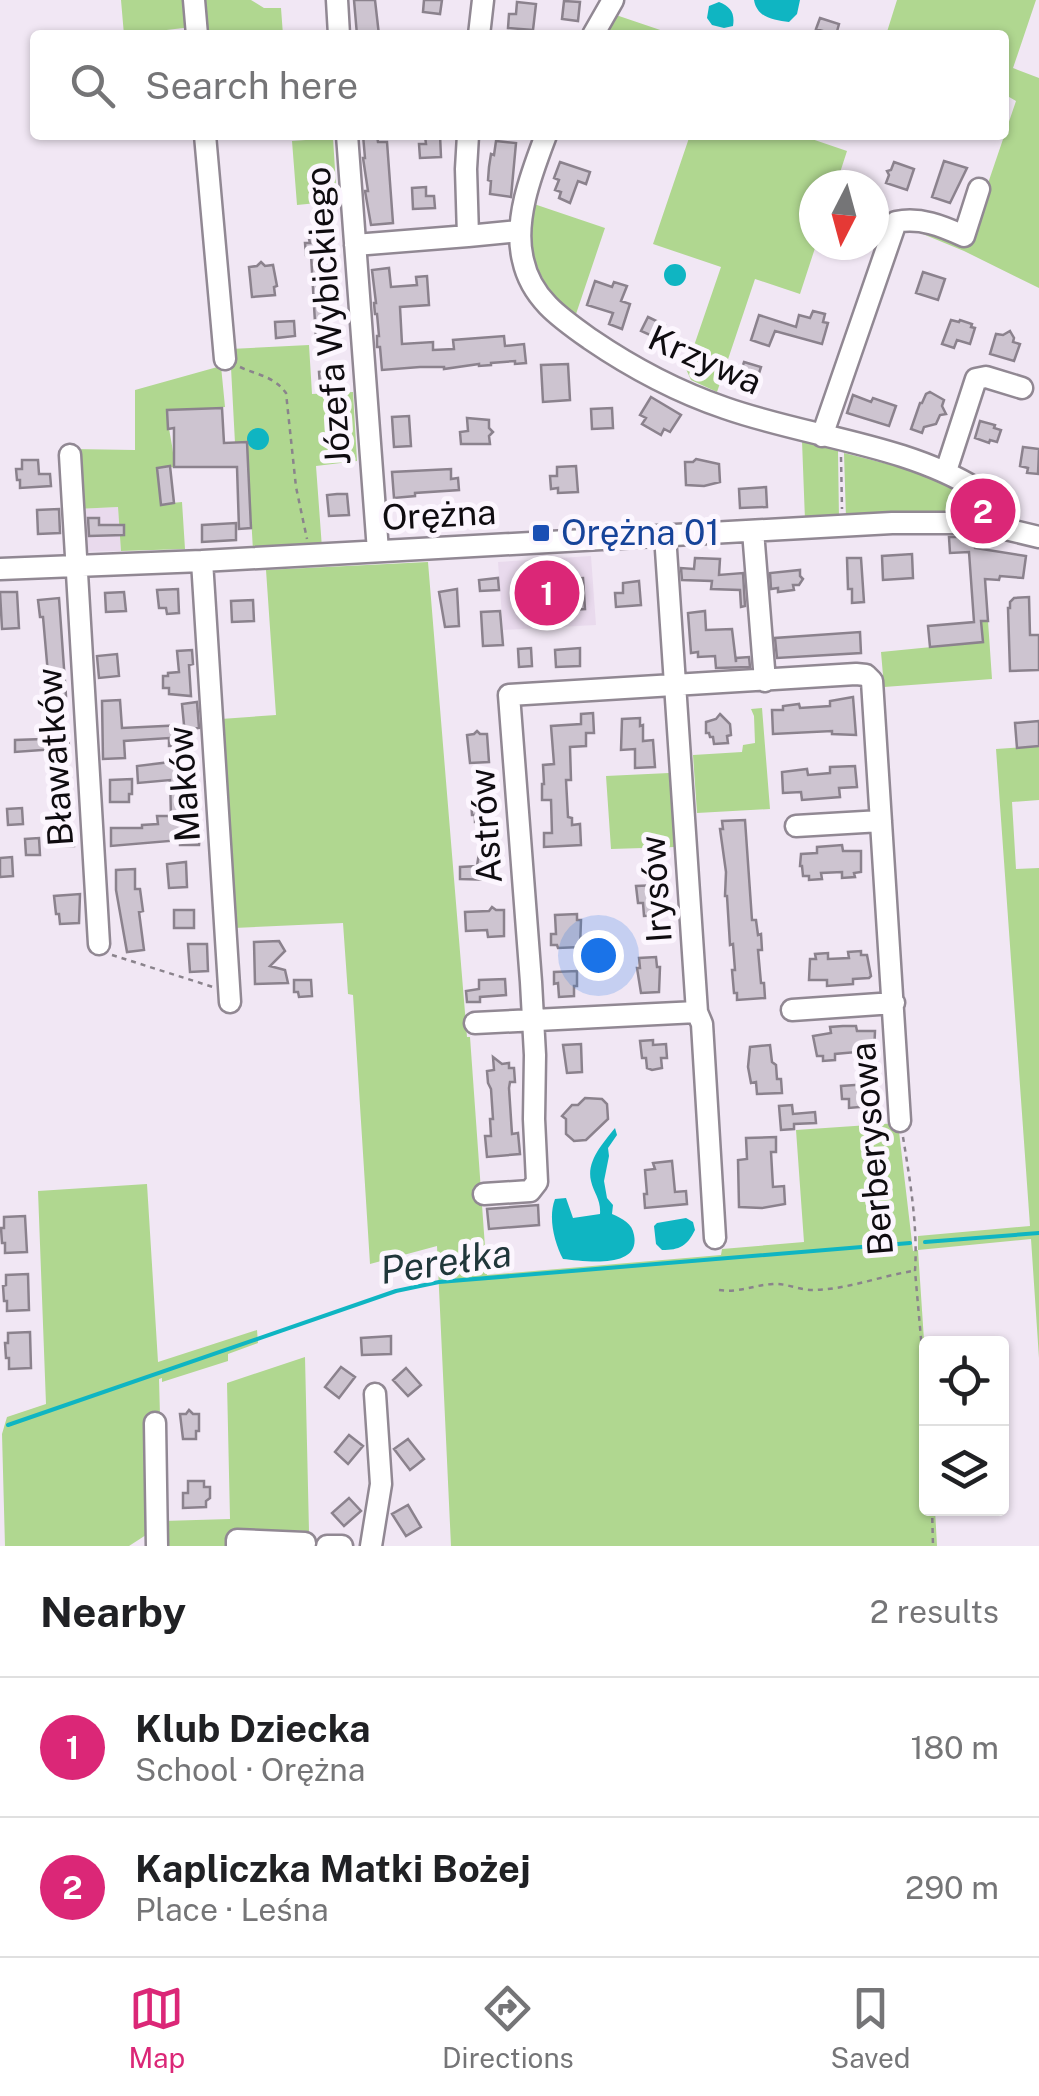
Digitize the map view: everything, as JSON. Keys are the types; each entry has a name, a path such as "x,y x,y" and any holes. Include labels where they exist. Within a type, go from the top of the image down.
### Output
{"street":[{"path":"194,0 197,30"},
{"path":"337,0 340,30"},
{"path":"480,30 483,0"},
{"path":"596,30 614,5"},
{"path":"205,140 225,359"},
{"name":"Józefa Wybickiego","path":"347,140 378,551"},
{"path":"468,140 468,236"},
{"name":"Krzywa","path":"544,140 529,188 520,250 528,278 543,302 564,322 622,359 694,396 760,420 946,471 992,500 998,512 996,526"},
{"path":"832,438 896,222 925,221 964,236 980,189"},
{"path":"355,244 520,230"},
{"path":"946,471 976,379 986,377 1022,388"},
{"name":"Bławatków","path":"70,455 99,944"},
{"name":"Orężna","path":"0,570 941,522 980,523 1039,537"},
{"path":"675,686 765,681 753,531"},
{"name":"Irysów","path":"665,535 715,1238"},
{"name":"Maków","path":"202,562 230,996"},
{"name":"Berberysowa","path":"765,681 856,674 872,681 900,1121"},
{"name":"Astrów","path":"484,1194 530,1191 536,1186 535,1055 509,696 675,686"},
{"path":"796,826 880,821"},
{"name":"Berberysowa","path":"792,1010 894,1003"},
{"path":"475,1023 697,1012"},
{"path":"371,1546 381,1484 375,1394"},
{"path":"153,1545 156,1423"},
{"path":"237,1543 305,1542"},
{"path":"328,1546 342,1546"}],"path":[{"path":"225,359 267,376 286,393 296,488 310,554"},
{"path":"832,438 843,526"},
{"path":"551,576 560,577 558,554"},
{"path":"99,944 104,952 230,996"},
{"name":"Berberysowa","path":"718,1290 734,1292 780,1284 809,1290 837,1288 914,1271 908,1168 900,1121"},
{"path":"914,1271 920,1336"},
{"path":"932,1516 933,1546"}],"shaded area":[{"path":"118,507 121,551 79,552 76,509"},
{"path":"591,556 596,625 503,630 498,562"}],"green space":[{"path":"121,0 190,0 192,27 124,30"},
{"path":"199,0 251,0 264,8 281,8 283,30 202,30"},
{"path":"897,0 1036,0 1013,68 1039,78 1039,288 913,230 913,225 967,245 1003,140 1009,140 1009,122 1016,101 1009,97 1009,30 888,30"},
{"path":"616,15 660,30 608,30"},
{"path":"333,140 337,201 297,205 292,141"},
{"path":"688,140 815,140 847,151 841,170 799,170 799,260 811,260 800,294 755,279 717,392 691,380 686,369 721,267 653,244"},
{"path":"534,204 605,228 575,317 543,280 537,266 531,238"},
{"path":"309,345 312,394 353,392 357,461 316,466 322,548 253,551 247,443 235,443 230,349"},
{"path":"221,366 225,407 167,411 174,467 157,468 161,504 182,502 185,549 121,551 118,507 76,509 72,449 135,450 135,390"},
{"path":"802,441 838,450 839,519 805,520"},
{"path":"844,453 927,474 980,502 976,514 913,512 913,516 846,518"},
{"path":"428,562 487,1275 721,1255 722,1249 804,1242 796,1130 898,1123 913,1251 918,1250 924,1336 919,1336 919,1516 935,1516 937,1546 451,1546 437,1246 370,1264 353,995 348,994 343,923 234,928 221,719 276,715 266,570"},
{"path":"981,621 988,621 992,679 884,687 881,652 982,642"},
{"path":"762,708 770,809 697,813 693,755 742,752 743,745 755,743 751,709"},
{"path":"1039,746 1039,800 1012,802 1016,869 1039,868 1039,1358 1031,1239 918,1250 918,1236 1030,1226 996,749"},
{"path":"669,773 675,847 611,849 606,776"},
{"path":"147,1184 158,1362 257,1330 258,1343 228,1354 228,1361 162,1382 159,1379 160,1416 146,1419 146,1535 129,1546 5,1546 2,1434 7,1417 46,1404 38,1191"},
{"path":"305,1357 309,1531 232,1529 232,1546 165,1546 163,1521 230,1519 227,1383"}],"water":[{"path":"754,0 800,0 797,14 789,22 762,14"},
{"path":"719,2 731,11 733,26 712,25 707,18 709,6"},
{"path":"675,264 683,267 683,283 675,286 667,283 664,275 667,267"},
{"path":"258,428 266,431 266,447 258,450 250,447 247,439 250,431"},
{"path":"615,1128 617,1135 608,1148 604,1181 607,1198 613,1205 612,1214 631,1227 634,1246 620,1259 563,1259 553,1229 555,1199 566,1198 573,1218 600,1214 591,1166"},
{"path":"686,1218 693,1222 695,1230 689,1240 678,1248 662,1250 656,1244 654,1226"}],"building":[{"path":"354,0 375,0 378,30 357,30"},
{"path":"424,0 442,0 440,14 423,12"},
{"path":"564,1 580,2 578,21 562,19"},
{"path":"517,2 536,4 533,30 508,28 509,14 516,14"},
{"path":"820,18 839,24 837,30 816,29"},
{"path":"363,140 387,142 393,223 371,225"},
{"path":"426,140 440,140 441,157 420,158 419,144 426,144"},
{"path":"496,141 516,143 511,197 490,194 489,167"},
{"path":"944,161 967,168 950,203 932,197"},
{"path":"560,162 590,172 586,184 578,181 570,203 559,198 561,192 555,190 559,180 554,178"},
{"path":"894,162 914,169 907,190 889,184"},
{"path":"426,187 426,196 434,196 435,208 413,209 412,188"},
{"path":"319,229 328,238 329,246 334,246 337,315 329,316 330,338 316,339 311,255 306,255 305,243 310,243 309,239"},
{"path":"261,262 273,265 275,295 252,297 249,267"},
{"path":"389,268 391,287 417,285 416,277 427,276 429,305 400,307 402,344 433,342 433,350 454,349 453,340 504,336 505,346 524,344 526,363 382,370 372,270"},
{"path":"923,272 945,279 938,300 916,293"},
{"path":"595,281 612,287 614,282 627,286 621,301 630,304 622,329 609,324 613,313 587,305"},
{"path":"813,311 825,314 823,322 828,323 822,344 775,331 769,346 751,340 759,315 796,327 799,315 810,318"},
{"path":"648,317 665,325 659,339 641,331"},
{"path":"951,320 972,324 975,328 970,344 957,340 954,348 942,344"},
{"path":"294,321 295,336 276,338 275,322"},
{"path":"1010,331 1013,342 1020,344 1014,361 990,354 996,334"},
{"path":"744,362 761,367 753,392 736,387"},
{"path":"568,364 570,400 543,402 541,365"},
{"path":"342,370 343,383 320,385 319,372"},
{"path":"930,392 944,400 946,414 940,415 936,424 924,427 922,433 911,429 920,403"},
{"path":"853,395 896,406 889,426 847,413"},
{"path":"651,397 681,415 670,432 664,429 661,435 642,424 646,418 640,415"},
{"path":"222,408 224,443 247,442 251,528 239,529 237,467 174,467 174,428 168,429 167,410"},
{"path":"612,408 613,428 592,429 591,409"},
{"path":"409,416 411,446 394,447 392,417"},
{"path":"467,418 489,420 493,432 490,444 461,444 460,432 468,431"},
{"path":"980,421 1001,430 997,442 975,438"},
{"path":"1023,447 1039,449 1038,474 1027,473 1028,468 1020,466"},
{"path":"696,459 719,464 720,482 686,485 685,462"},
{"path":"22,460 38,460 39,474 50,474 51,486 20,488 16,469 22,469"},
{"path":"170,466 174,503 161,505 157,468"},
{"path":"576,466 578,492 558,493 558,488 551,489 550,476 557,476 557,467"},
{"path":"451,469 451,479 458,478 459,490 394,498 392,472"},
{"path":"766,487 767,507 740,508 739,489"},
{"path":"347,494 349,515 329,516 327,495"},
{"path":"59,509 60,533 38,534 37,510"},
{"path":"88,518 99,518 99,525 124,525 124,535 89,536"},
{"path":"236,523 236,540 202,542 202,525"},
{"path":"949,537 974,537 975,548 1026,556 1023,578 985,579 988,621 981,621 983,642 930,647 928,626 974,622 969,552 950,553"},
{"path":"912,554 913,578 883,580 882,556"},
{"path":"695,558 720,559 719,575 743,573 745,606 741,607 740,590 711,589 712,581 682,580 681,568 694,569"},
{"path":"847,558 861,558 864,602 852,603"},
{"path":"800,570 803,579 799,585 793,585 794,590 771,589 770,573"},
{"path":"498,578 499,590 480,591 479,580"},
{"path":"583,578 585,609 553,611 551,580"},
{"path":"639,581 641,605 616,607 615,593 623,593 623,583"},
{"path":"178,589 179,613 167,614 166,608 159,608 157,590"},
{"path":"457,589 459,626 445,627 439,592"},
{"path":"0,592 17,592 19,628 2,629"},
{"path":"124,592 126,611 106,612 105,593"},
{"path":"1029,597 1030,635 1039,635 1039,670 1010,671 1008,608 1014,598"},
{"path":"59,598 66,696 50,697 38,600"},
{"path":"253,600 254,621 232,622 231,601"},
{"path":"500,611 503,645 483,646 481,612"},
{"path":"705,611 706,630 732,629 736,662 736,658 749,657 750,667 716,668 715,656 698,657 698,652 691,653 688,613"},
{"path":"860,632 861,653 777,658 775,638"},
{"path":"531,648 532,666 519,667 518,649"},
{"path":"580,648 580,666 556,667 555,650"},
{"path":"192,650 191,696 169,694 169,688 163,688 163,676 179,672 177,651"},
{"path":"117,654 119,676 99,678 97,656"},
{"path":"853,697 856,735 832,731 773,734 772,710 799,704 800,708 830,706 830,701"},
{"path":"120,700 122,728 184,725 182,704 197,702 199,728 190,729 191,745 169,746 169,738 124,741 125,758 103,759 102,701"},
{"path":"593,713 594,733 586,733 586,746 570,747 571,780 566,780 568,817 572,818 572,825 580,824 581,845 544,847 544,833 552,833 551,800 542,800 543,765 554,764 551,726 581,724 581,714"},
{"path":"720,714 730,724 731,735 727,736 728,743 714,744 713,737 706,733 706,722"},
{"path":"640,718 643,741 653,740 655,767 635,768 635,749 621,750 622,719"},
{"path":"1039,721 1039,746 1017,748 1015,723"},
{"path":"68,730 69,748 15,752 15,740 43,739 42,731"},
{"path":"477,731 487,734 489,762 470,763 467,735"},
{"path":"179,761 181,786 197,785 199,845 180,845 180,840 111,846 111,828 142,828 158,824 157,816 171,816 170,780 138,783 137,766"},
{"path":"855,766 857,787 839,788 840,797 802,800 801,792 783,793 782,772 807,769 808,775 830,773 830,767"},
{"path":"132,779 129,802 110,802 110,780"},
{"path":"491,798 490,822 475,822 471,799"},
{"path":"22,808 23,824 8,825 7,809"},
{"path":"745,820 752,920 756,920 758,935 761,934 762,950 758,950 765,998 737,1000 720,829 722,821"},
{"path":"58,831 74,831 74,846 58,846"},
{"path":"39,838 40,855 26,855 25,839"},
{"path":"842,845 843,851 861,851 861,872 854,873 855,877 842,878 842,872 821,873 822,879 809,880 809,876 803,876 801,854 817,853 817,847"},
{"path":"494,852 496,880 460,879 460,867 477,866 479,853"},
{"path":"12,857 13,876 0,877 0,858"},
{"path":"186,862 187,887 169,888 167,864"},
{"path":"135,869 135,889 140,889 143,911 139,912 144,950 127,952 116,870"},
{"path":"660,885 662,915 644,916 636,886"},
{"path":"80,894 79,923 60,924 54,896"},
{"path":"492,907 504,910 504,936 488,937 487,930 466,931 465,912 489,911"},
{"path":"174,910 194,910 194,928 174,928"},
{"path":"577,914 577,920 581,920 580,947 551,945 551,934 556,934 555,915"},
{"path":"279,941 285,951 270,966 285,970 288,983 255,984 254,942"},
{"path":"188,944 207,944 208,971 190,972"},
{"path":"861,951 861,955 867,955 869,978 827,986 827,980 809,980 810,959 816,959 815,954 828,953 828,959 849,958 848,952"},
{"path":"656,957 660,967 659,992 641,993 639,958"},
{"path":"577,971 574,996 559,997 554,972"},
{"path":"505,979 506,995 467,1002 466,991 479,989 479,980"},
{"path":"294,980 311,980 312,996 299,997 294,992"},
{"path":"856,1026 857,1031 875,1031 874,1053 856,1058 856,1052 835,1054 835,1060 823,1061 823,1056 817,1056 813,1036 831,1033 830,1027"},
{"path":"653,1040 653,1045 666,1044 667,1058 661,1058 662,1068 652,1070 647,1068 646,1058 642,1058 640,1041"},
{"path":"581,1044 582,1072 567,1073 563,1045"},
{"path":"770,1045 782,1093 757,1094 748,1067 750,1047"},
{"path":"493,1057 514,1068 515,1082 510,1082 509,1088 512,1134 518,1133 520,1154 487,1157 485,1136 491,1136 493,1119 487,1071 494,1070"},
{"path":"869,1084 870,1106 849,1108 849,1099 842,1099 841,1086"},
{"path":"585,1098 602,1099 607,1104 608,1119 586,1140 574,1141 566,1134 566,1119 562,1116"},
{"path":"792,1105 793,1114 815,1112 816,1123 794,1124 794,1129 781,1130 779,1106"},
{"path":"776,1137 776,1152 771,1152 773,1187 784,1186 785,1204 739,1207 738,1160 747,1159 746,1138"},
{"path":"672,1161 675,1192 686,1191 687,1204 645,1208 645,1170 655,1169 653,1163"},
{"path":"538,1205 539,1225 489,1229 487,1209"},
{"path":"25,1216 27,1252 5,1253 1,1228 4,1217"},
{"path":"28,1274 29,1310 7,1311 3,1286 6,1275"},
{"path":"30,1332 31,1368 9,1369 5,1343 8,1333"},
{"path":"391,1336 391,1354 362,1355 361,1338"},
{"path":"341,1367 355,1377 339,1398 325,1387"},
{"path":"406,1368 421,1385 408,1396 393,1380"},
{"path":"189,1410 199,1414 196,1439 183,1439 180,1414"},
{"path":"349,1435 363,1446 348,1464 335,1452"},
{"path":"408,1439 424,1459 410,1470 394,1449"},
{"path":"188,1481 204,1481 204,1487 210,1487 206,1507 183,1508"},
{"path":"349,1498 361,1511 344,1526 332,1513"},
{"path":"408,1505 421,1527 406,1536 392,1514"}],"waterway":[{"name":"Perełka","path":"925,1242 1039,1233"},
{"name":"Perełka","path":"8,1425 396,1291 439,1282 910,1243"}],"place":[{"name":"Kapliczka Matki Bożej","path":"983,511"},
{"name":"Orężna 01","path":"541,533"},
{"name":"Klub Dziecka","path":"547,593"}]}
